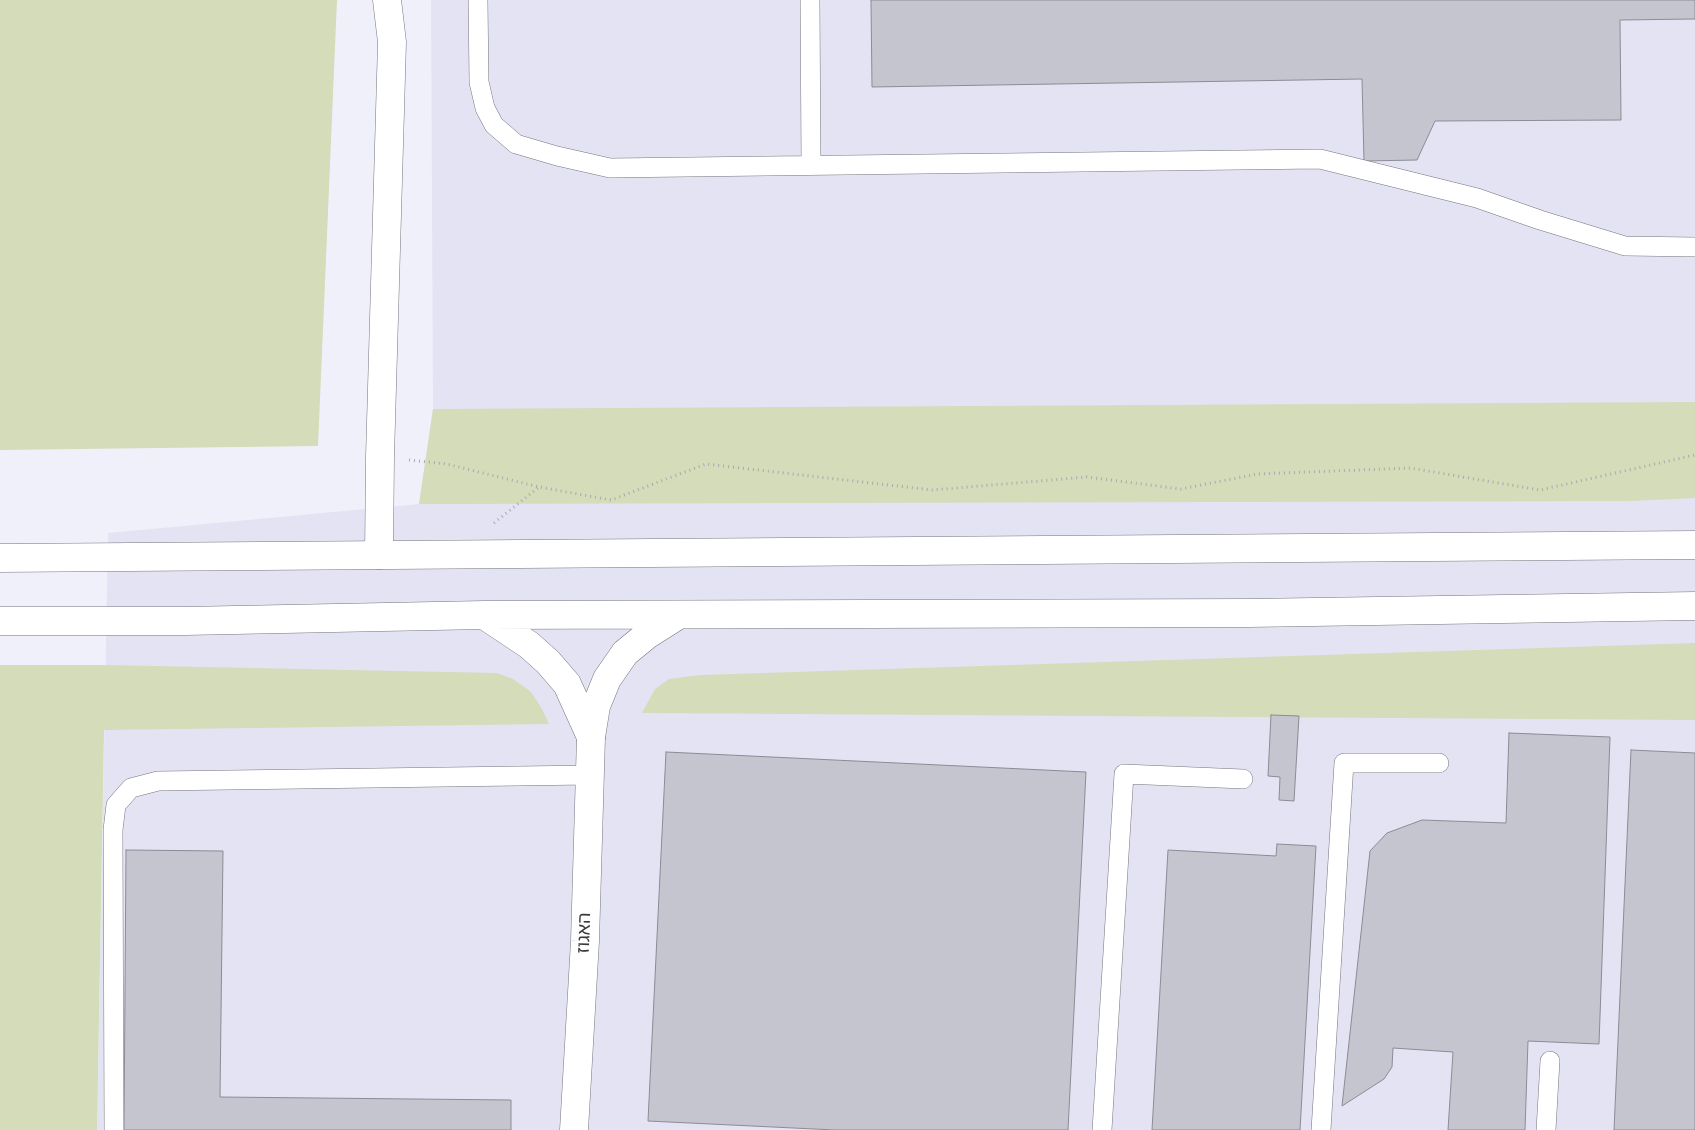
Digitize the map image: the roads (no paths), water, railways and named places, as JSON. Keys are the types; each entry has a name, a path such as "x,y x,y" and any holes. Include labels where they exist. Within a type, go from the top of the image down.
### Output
{"street":[{"path":"380,555 380,457 392,42 387,0"},
{"path":"0,558 1695,545"},
{"path":"0,621 185,621 484,615 677,616 1249,613 1695,606"},
{"path":"484,615 529,645 548,662 567,684 591,737"},
{"name":"האגוז","path":"574,1130 585,940 591,737 596,706 607,679 625,653 647,635 677,616"}],"lane":[{"path":"478,0 479,82 484,108 494,125 516,144 610,168 1320,159 1477,198 1625,246 1695,247"},
{"path":"810,0 811,165"},
{"path":"1321,1130 1344,763 1439,763"},
{"path":"1102,1130 1124,774 1243,779"},
{"path":"114,1130 113,830 116,805 131,788 158,781 590,775"},
{"path":"1546,1130 1550,1061"}]}
